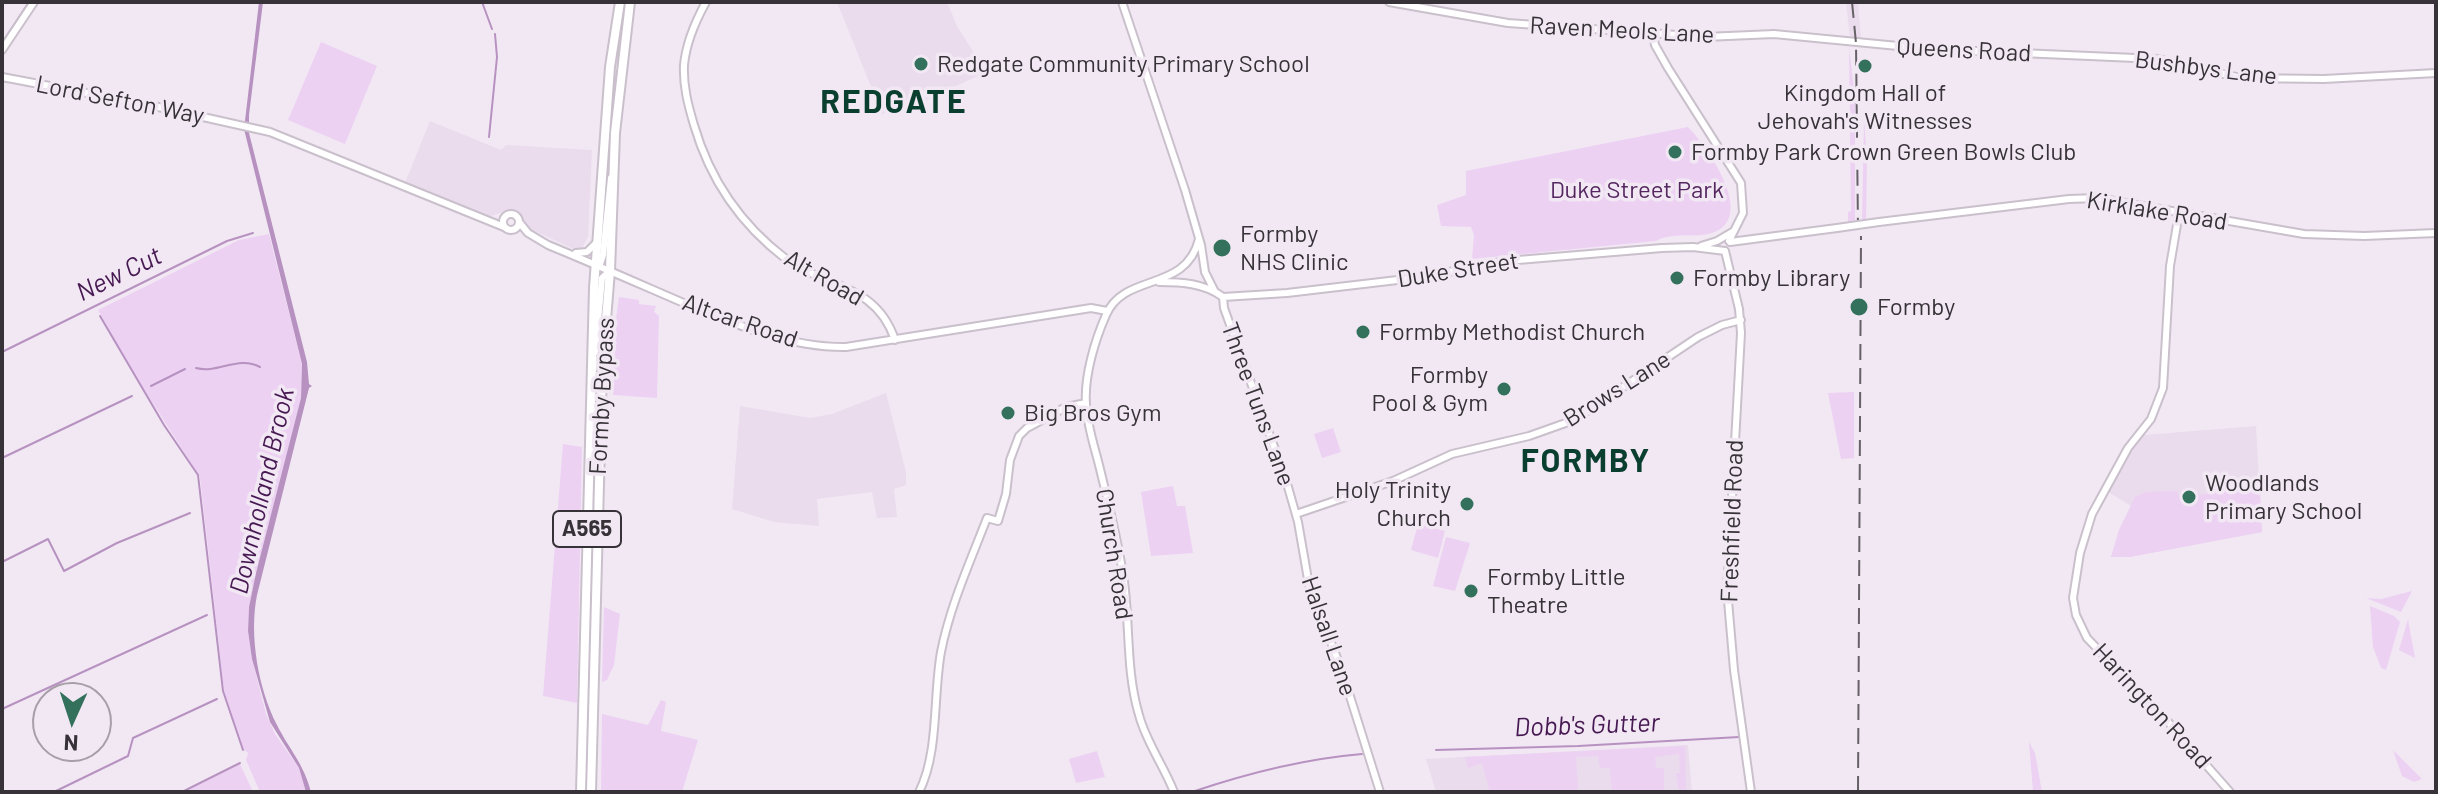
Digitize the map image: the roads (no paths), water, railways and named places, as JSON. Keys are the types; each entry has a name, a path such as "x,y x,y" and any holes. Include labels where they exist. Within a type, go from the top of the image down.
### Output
{"highway":[{"name":"Formby Bypass","path":"581,792 597,239 610,67 620,2"},
{"name":"Formby Bypass","path":"591,792 599,447 618,97 630,2"}],"street":[{"path":"2,50 34,2"},
{"name":"Alt Road","path":"706,2 687,47 684,82 702,151 724,193 744,221 787,259 863,295 885,320 895,340"},
{"name":"Three Tuns Lane","path":"1122,2 1199,239 1204,271 1214,290"},
{"name":"Raven Meols Lane","path":"1389,2 1508,23 1705,37 1774,34 1856,43"},
{"path":"1653,34 1655,45 1668,68 1741,183 1743,213 1736,230 1724,244"},
{"name":"Queens Road","path":"1856,43 2072,56"},
{"name":"Bushbys Lane","path":"2072,56 2158,59 2241,78 2324,79 2436,73"},
{"name":"Lord Sefton Way","path":"2,77 255,128 489,220"},
{"path":"596,265 603,258 608,191 613,171"},
{"name":"Kirklake Road","path":"1837,228 2069,199 2120,201 2304,234 2364,236 2436,233"},
{"name":"Harington Road","path":"2179,213 2170,266 2163,388 2151,419 2128,448 2092,514 2076,570 2073,598 2076,615 2087,638 2173,726 2230,792"},
{"path":"514,215 519,222 514,230 489,220 514,215"},
{"path":"504,227 506,216"},
{"name":"Altcar Road","path":"519,222 528,233"},
{"name":"Duke Street","path":"1223,297 1423,277 1506,261 1724,244 1837,228"},
{"name":"Altcar Road","path":"514,230 528,233 728,321 801,344 846,347 1091,308 1107,311"},
{"path":"568,253 587,252 597,239"},
{"path":"1107,311 1125,292 1155,282 1186,266 1197,263 1204,271 1202,281 1192,284 1183,276 1186,266 1195,252 1199,239"},
{"name":"Freshfield Road","path":"1724,244 1741,320 1727,589 1734,670 1751,792"},
{"path":"592,367 597,346 601,281 610,271"},
{"path":"608,296 615,282 627,279"},
{"name":"Three Tuns Lane","path":"1155,282 1192,284 1214,290 1223,297 1224,308 1272,438 1297,518"},
{"name":"Church Road","path":"1107,311 1093,357 1086,403 1124,580 1127,641 1137,711 1174,792"},
{"name":"Brows Lane","path":"1297,518 1393,481 1452,454 1529,436 1574,420 1698,337 1741,320"},
{"path":"919,792 930,751 945,634 987,518 998,521 1006,494 1010,460 1019,436 1027,428 1066,407 1086,403"},
{"name":"Halsall Lane","path":"1297,518 1309,585 1342,671 1380,792"}],"waterway":[{"path":"2,43 29,2"},
{"path":"482,2 492,29"},
{"path":"489,137 497,57 495,34"},
{"name":"New Cut","path":"2,352 227,241 253,233"},
{"name":"Downholland Brook","path":"100,316 164,425 198,475 223,691 243,750"},
{"path":"196,368 212,369 244,363 260,367"},
{"path":"151,386 185,369"},
{"path":"2,458 132,396"},
{"path":"2,562 48,539 64,571 117,543 190,513"},
{"path":"2,709 207,615"},
{"path":"54,792 128,756 133,738 217,699"},
{"name":"Dobb's Gutter","path":"1436,750 1739,737"},
{"name":"Dobb's Gutter","path":"1192,792 1276,768 1362,754"},
{"path":"182,792 240,763"}],"railway":[{"path":"1852,2 1856,43 1858,230"},
{"path":"1858,792 1861,236"}],"place":[{"name":"Redgate Community Primary School","path":"921,64"},
{"name":"Kingdom Hall of Jehovah's Witnesses","path":"1865,66"},
{"name":"Formby Park Crown Green Bowls Club","path":"1675,152"},
{"name":"Formby NHS Clinic","path":"1222,248"},
{"name":"Formby Library","path":"1677,278"},
{"name":"Formby","path":"1859,307"},
{"name":"Formby Methodist Church","path":"1363,332"},
{"name":"Formby Pool & Gym","path":"1504,389"},
{"name":"Big Bros Gym","path":"1008,413"},
{"name":"Woodlands Primary School","path":"2189,497"},
{"name":"Holy Trinity Church","path":"1467,504"},
{"name":"Formby Little Theatre","path":"1471,591"}],"district":[{"name":"REDGATE","path":"894,102"},
{"name":"FORMBY","path":"1586,461"}],"park label":[{"name":"Duke Street Park","path":"1637,190"}]}
